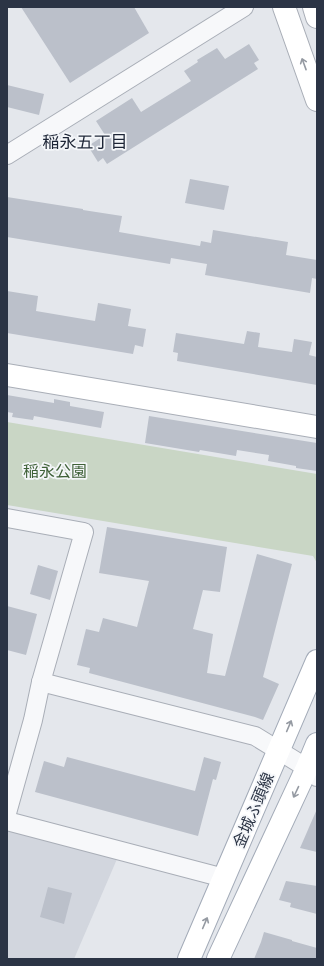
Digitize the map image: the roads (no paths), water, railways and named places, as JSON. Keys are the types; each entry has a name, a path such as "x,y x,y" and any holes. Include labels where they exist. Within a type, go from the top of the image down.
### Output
{"main road":[{"path":"284,7 317,100"},
{"path":"314,7 317,17"},
{"path":"7,375 317,427"},
{"name":"金城ふ頭線","path":"189,959 317,661"},
{"name":"金城ふ頭線","path":"218,959 312,772 317,744"}],"street":[{"path":"7,155 244,7"},
{"path":"7,518 84,532 41,682 33,720 7,813"},
{"path":"41,682 255,736 312,772"},
{"path":"7,821 224,878"}],"district":[{"name":"稲永五丁目","path":"85,142"}],"park label":[{"name":"稲永公園","path":"55,471"}]}
